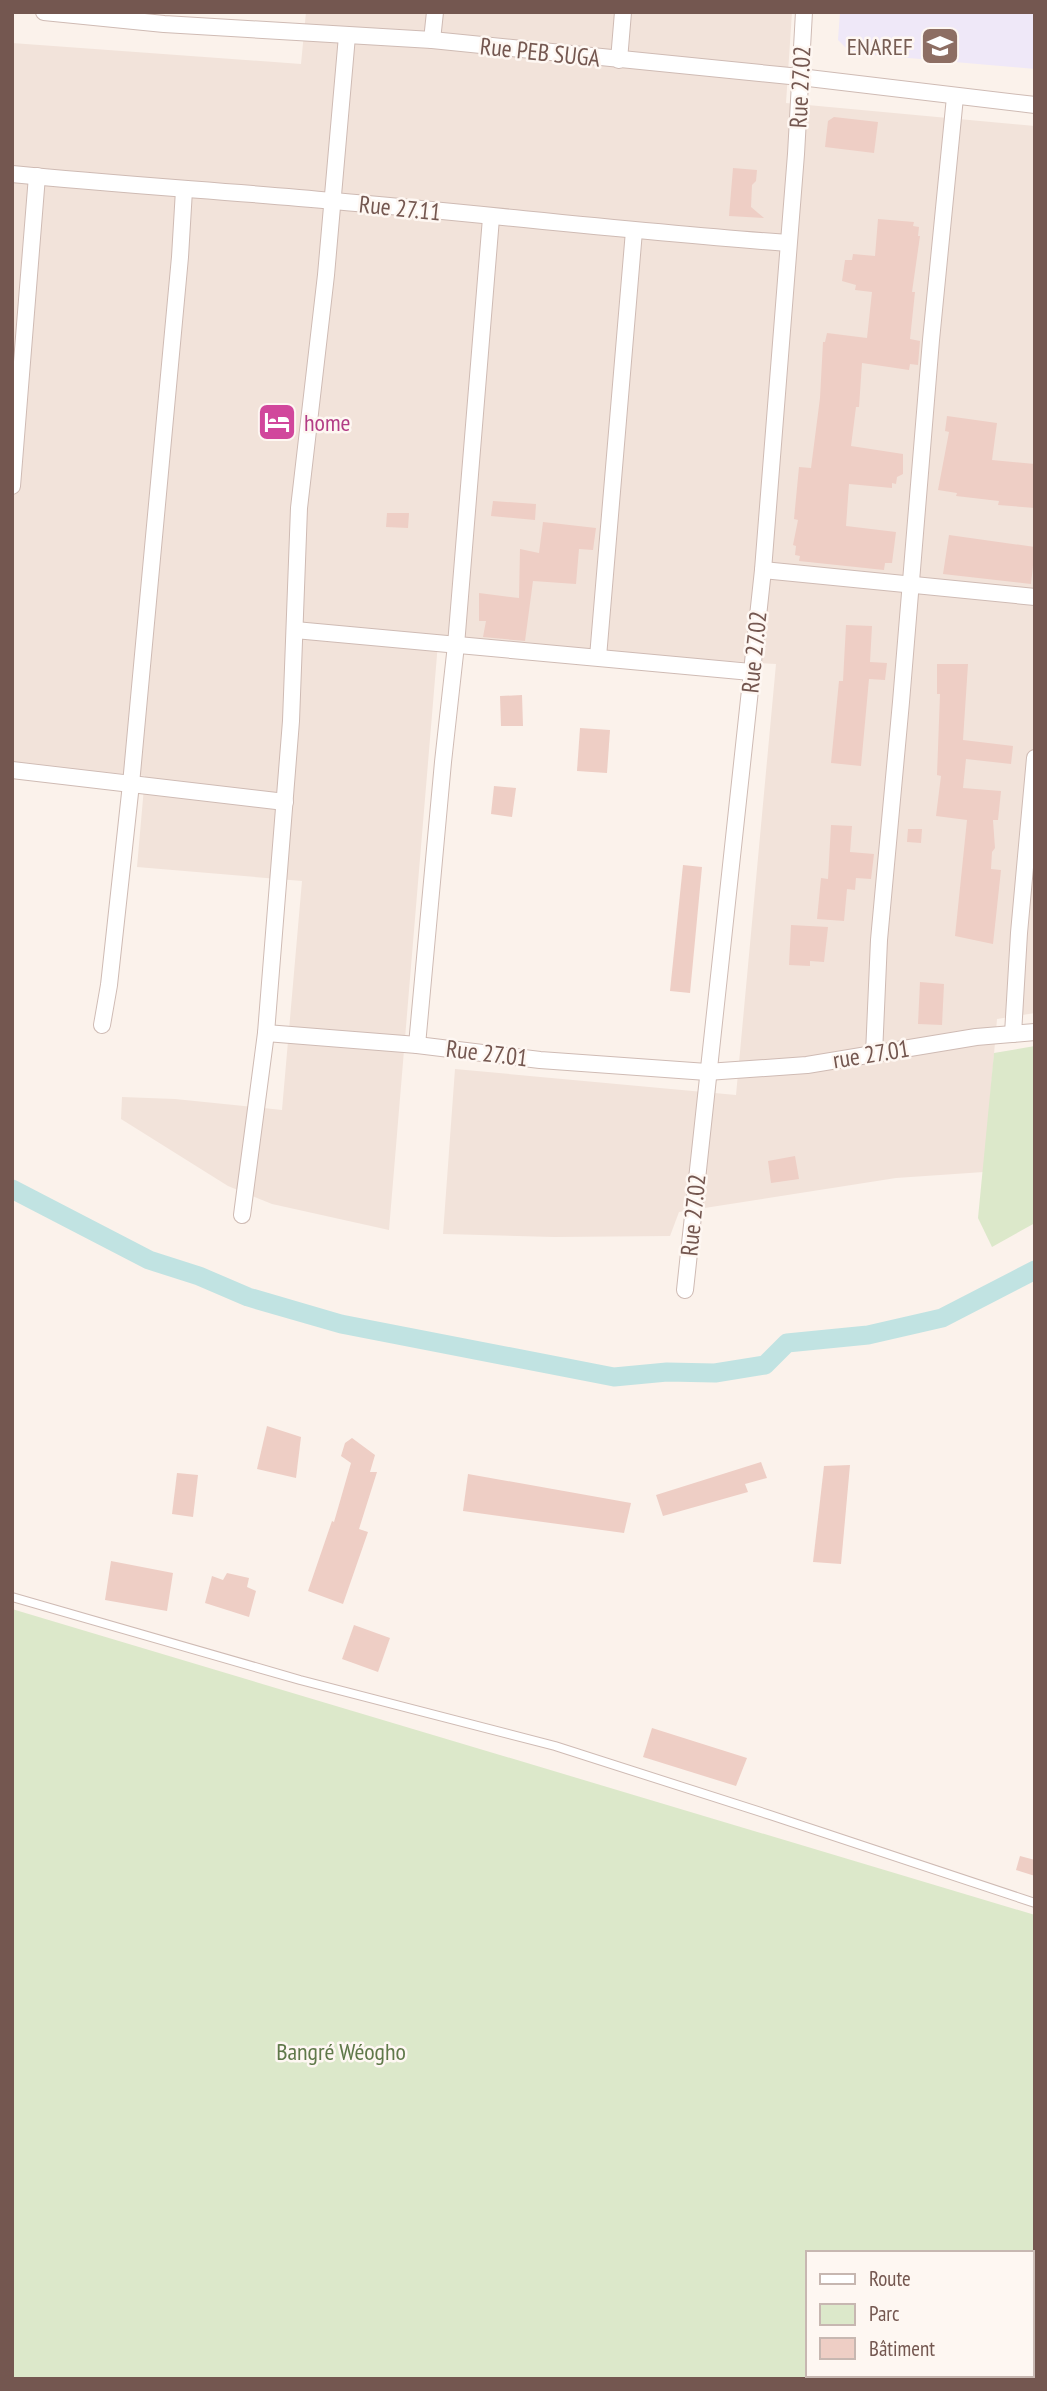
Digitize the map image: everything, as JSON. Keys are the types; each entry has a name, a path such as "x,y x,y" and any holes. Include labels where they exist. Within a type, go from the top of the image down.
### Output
{"street":[{"name":"Rue PEB SUGA","path":"44,12 163,24 432,40 800,77 1035,105"},
{"path":"432,40 435,12"},
{"path":"619,60 623,12"},
{"name":"Rue 27.02","path":"685,1290 763,570 804,12"},
{"path":"242,1215 267,1033 277,876 285,802 299,508 347,36"},
{"path":"874,1054 878,940 955,97"},
{"name":"Rue 27.11","path":"12,174 788,243"},
{"path":"12,486 37,176"},
{"path":"102,1025 109,985 131,784 184,190"},
{"path":"417,1045 456,645 491,218"},
{"path":"598,657 634,231"},
{"path":"763,570 1035,597"},
{"path":"295,630 751,672"},
{"path":"1013,1034 1035,758"},
{"path":"12,770 285,802"},
{"name":"rue 27.01","path":"707,1072 796,1066 976,1037 1035,1032"},
{"name":"Rue 27.01","path":"267,1033 417,1045 540,1060 707,1072"}],"lane":[{"path":"12,1597 300,1680 555,1746 1035,1903"}],"shaded area":[{"path":"306,12 792,12 786,103 1035,126 1035,1013 997,1019 984,1172 896,1178 679,1212 670,1236 443,1234 455,1069 736,1095 776,664 438,643 389,1230 272,1204 228,1186 121,1119 122,1097 175,1099 282,1110 302,881 137,867 145,776 12,764 12,43 301,64"},
{"name":"ENAREF","path":"840,12 1035,12 1035,69 851,53 838,40"}],"green space":[{"path":"1035,1046 1035,1223 992,1247 978,1218 994,1053"},
{"name":"Bangré Wéogho","path":"12,1609 1035,1915 1035,2379 12,2379"}],"building":[{"path":"834,117 878,122 874,153 825,147 828,121"},
{"path":"733,168 757,170 756,181 752,185 751,207 764,218 729,216"},
{"path":"878,219 914,222 913,226 919,227 920,236 912,292 915,292 910,339 920,341 918,365 910,364 909,370 862,363 859,407 856,407 851,446 903,454 903,474 897,477 896,484 892,483 892,488 849,484 846,526 896,532 892,563 885,563 884,570 799,561 800,556 795,555 796,546 793,545 798,520 794,519 799,467 811,468 820,398 823,342 827,333 867,338 872,292 855,290 856,285 842,281 845,260 852,260 853,254 875,256"},
{"path":"947,416 997,423 992,460 1035,464 1035,508 998,505 999,501 956,496 957,493 938,490 949,432 945,431"},
{"path":"493,501 536,504 535,520 491,516"},
{"path":"387,513 409,513 408,528 386,527"},
{"path":"543,522 596,528 593,550 579,549 576,584 533,581 525,641 483,637 486,621 479,621 479,593 519,598 520,549 539,553"},
{"path":"949,535 1035,547 1031,584 943,574"},
{"path":"846,625 872,626 870,662 887,663 885,680 869,679 861,766 831,763 839,681 843,681"},
{"path":"937,664 968,664 963,740 1013,746 1011,764 966,759 963,788 1001,791 998,820 993,820 995,848 992,852 991,869 1001,870 993,944 955,936 967,820 936,816 941,776 937,775 940,694 937,694"},
{"path":"522,695 523,726 501,726 500,696"},
{"path":"580,728 610,730 607,773 577,771"},
{"path":"494,786 516,788 512,817 491,814"},
{"path":"831,825 852,826 850,852 874,854 871,879 856,878 855,890 847,889 844,921 817,919 821,878 828,879"},
{"path":"908,829 922,829 921,843 907,842"},
{"path":"683,865 702,867 690,993 670,991"},
{"path":"791,925 828,927 824,962 810,961 810,966 789,965"},
{"path":"920,982 944,984 942,1025 918,1024"},
{"path":"795,1156 799,1179 771,1183 768,1161"},
{"path":"267,1426 301,1437 296,1478 257,1469"},
{"path":"352,1438 375,1455 370,1472 377,1472 359,1529 368,1532 343,1604 308,1591 332,1521 334,1522 351,1463 341,1456 345,1443"},
{"path":"761,1462 767,1478 745,1484 748,1492 663,1516 656,1495"},
{"path":"850,1465 841,1564 813,1562 824,1466"},
{"path":"177,1473 198,1475 193,1517 172,1514"},
{"path":"468,1474 631,1503 624,1533 463,1511"},
{"path":"111,1561 173,1573 167,1611 105,1600"},
{"path":"227,1573 249,1578 247,1587 256,1591 249,1617 205,1603 212,1576 223,1580"},
{"path":"354,1625 390,1638 378,1672 342,1659"},
{"path":"652,1728 747,1758 736,1786 643,1757"},
{"path":"1020,1856 1035,1860 1035,1876 1016,1870"}],"waterway":[{"path":"12,1189 149,1260 199,1276 248,1297 341,1324 614,1377 667,1372 715,1373 765,1365 787,1343 868,1335 942,1318 1035,1270"}],"place":[{"name":"ENAREF","path":"940,46"},
{"name":"home","path":"277,422"}]}
